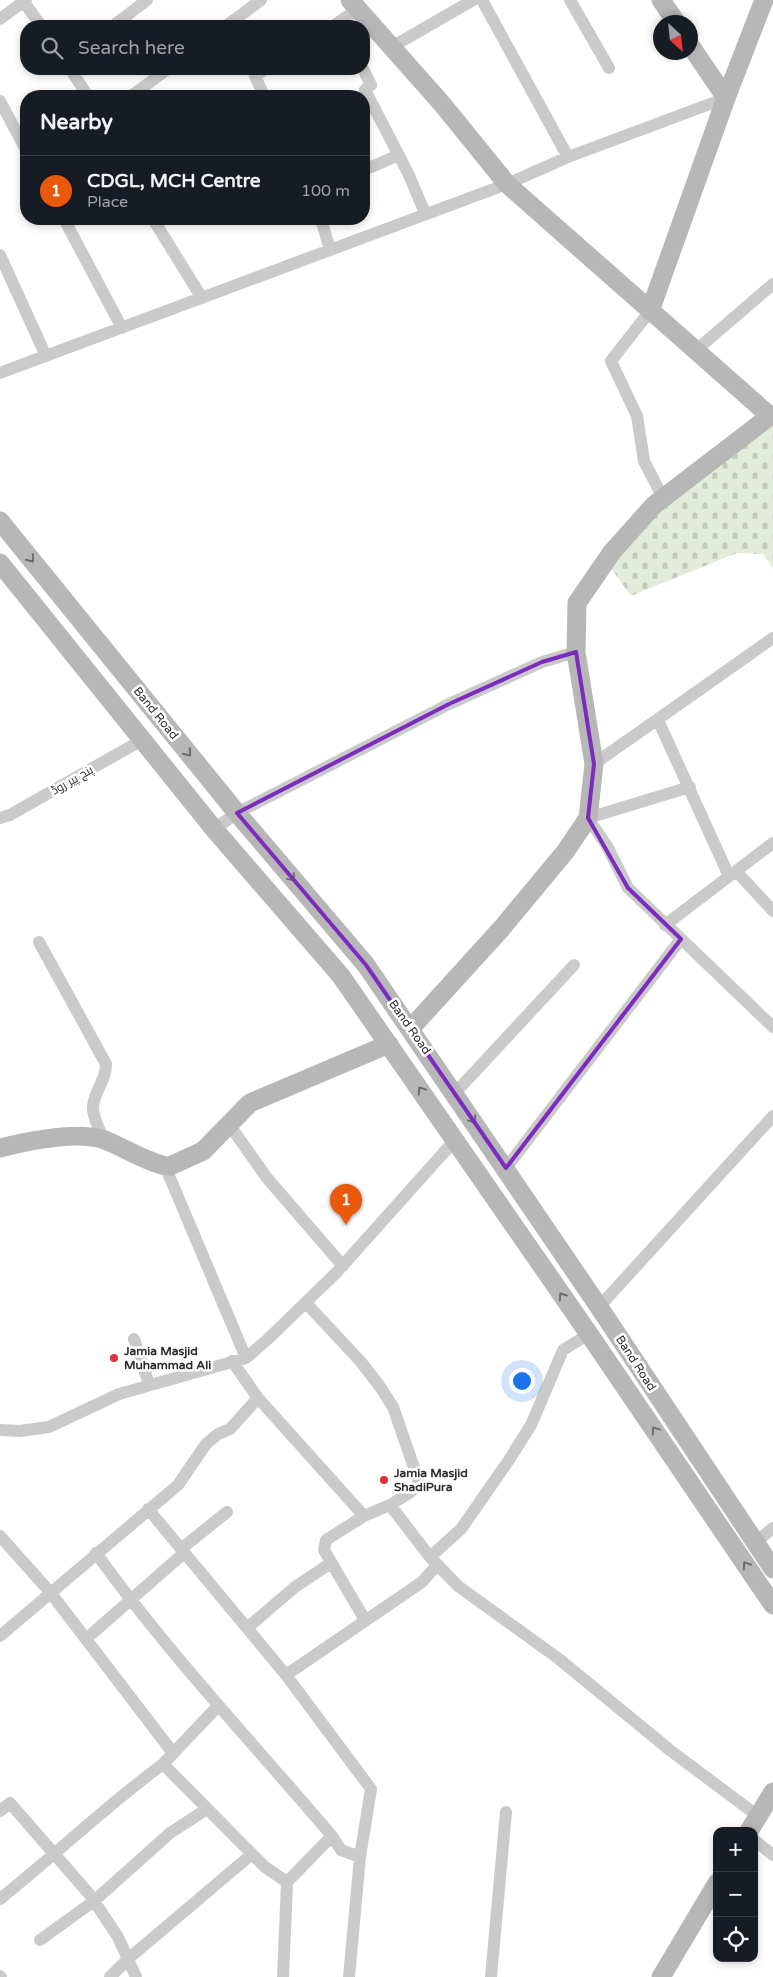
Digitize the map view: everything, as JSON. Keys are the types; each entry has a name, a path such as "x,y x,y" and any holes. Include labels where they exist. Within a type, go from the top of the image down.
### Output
{"main road":[{"path":"661,0 671,15"},
{"path":"650,311 726,98 764,0"},
{"path":"354,4 367,20"},
{"path":"370,24 443,105 507,184 771,418 663,498 612,552 577,603 576,652 594,764 588,818 559,860 411,1028"},
{"path":"698,57 726,98"},
{"name":"Band Road","path":"0,521 237,813 366,965 506,1168 773,1569"},
{"name":"Band Road","path":"0,563 214,829 314,942 389,1044 773,1605"},
{"path":"0,1148 20,1143 72,1136 104,1140 165,1166 202,1151 250,1103 389,1044"},
{"path":"754,1824 773,1792"},
{"path":"661,1977 713,1890"}],"street":[{"path":"121,20 147,0"},
{"path":"238,20 261,0"},
{"path":"390,48 473,0"},
{"path":"482,0 568,157"},
{"path":"570,0 609,68"},
{"path":"0,19 25,1 37,20"},
{"path":"341,20 354,4"},
{"path":"74,75 84,90"},
{"path":"139,90 160,75"},
{"path":"256,75 255,76 261,90"},
{"path":"365,90 372,85 366,75"},
{"path":"0,373 507,184 568,157 726,98"},
{"path":"370,100 399,155 425,213"},
{"path":"0,101 20,139"},
{"path":"370,167 399,155"},
{"path":"67,225 122,328"},
{"path":"158,225 202,298"},
{"path":"323,225 330,250"},
{"path":"0,255 46,356"},
{"path":"695,351 773,284"},
{"path":"650,311 611,361 637,416 644,461 663,498"},
{"path":"594,764 773,638"},
{"path":"214,829 237,813 449,704 542,662 576,652"},
{"path":"658,720 733,874 773,911"},
{"name":"پنج پیر روڈ","path":"0,818 10,815 142,740"},
{"path":"690,787 588,818 606,846 628,888 773,1027"},
{"path":"665,925 773,843"},
{"path":"506,1168 681,939"},
{"path":"38,942 106,1064 106,1072 93,1106 95,1118 104,1140"},
{"path":"455,1093 574,965"},
{"path":"599,1307 773,1116"},
{"path":"228,1123 272,1185 343,1266"},
{"path":"0,1430 20,1431 49,1427 119,1394 246,1358 343,1266 455,1140"},
{"path":"165,1166 246,1358"},
{"path":"306,1303 361,1362 393,1407 419,1482 410,1492 390,1505 364,1516 326,1540 324,1550 365,1620"},
{"path":"286,1675 422,1582 434,1561 461,1529 531,1425 563,1350 589,1334"},
{"path":"134,1340 149,1384"},
{"path":"232,1361 258,1398 364,1516"},
{"path":"0,1636 178,1485 206,1444 218,1434 230,1429 258,1398"},
{"path":"390,1505 434,1561 458,1586 559,1659 671,1751 754,1824"},
{"path":"148,1509 286,1675 371,1789 360,1857 349,1977"},
{"path":"86,1639 227,1512"},
{"path":"756,1542 773,1528"},
{"path":"0,1536 50,1592 174,1753"},
{"path":"96,1553 130,1599 218,1706 332,1836 341,1850 360,1857"},
{"path":"247,1628 295,1587 331,1562"},
{"path":"0,1899 55,1854 108,1806 163,1764 218,1706"},
{"path":"163,1764 265,1867 287,1882"},
{"path":"0,1811 10,1803 94,1901 118,1937 136,1977"},
{"path":"40,1940 94,1901 170,1833 184,1826 207,1809"},
{"path":"491,1977 506,1812"},
{"path":"283,1977 287,1882 332,1836"},
{"path":"758,1843 773,1855"},
{"path":"110,1977 128,1959 252,1854"}],"highlighted area":[{"path":"576,652 594,764 588,818 628,888 681,939 506,1168 366,965 237,813 449,704 542,662"}],"green space":[{"path":"773,419 773,568 763,554 737,553 631,596 606,561 654,505"}],"place":[{"name":"CDGL, MCH Centre","path":"346,1225"},
{"name":"Jamia Masjid Muhammad Ali","path":"114,1358"},
{"name":"Jamia Masjid ShadiPura","path":"384,1480"}]}
